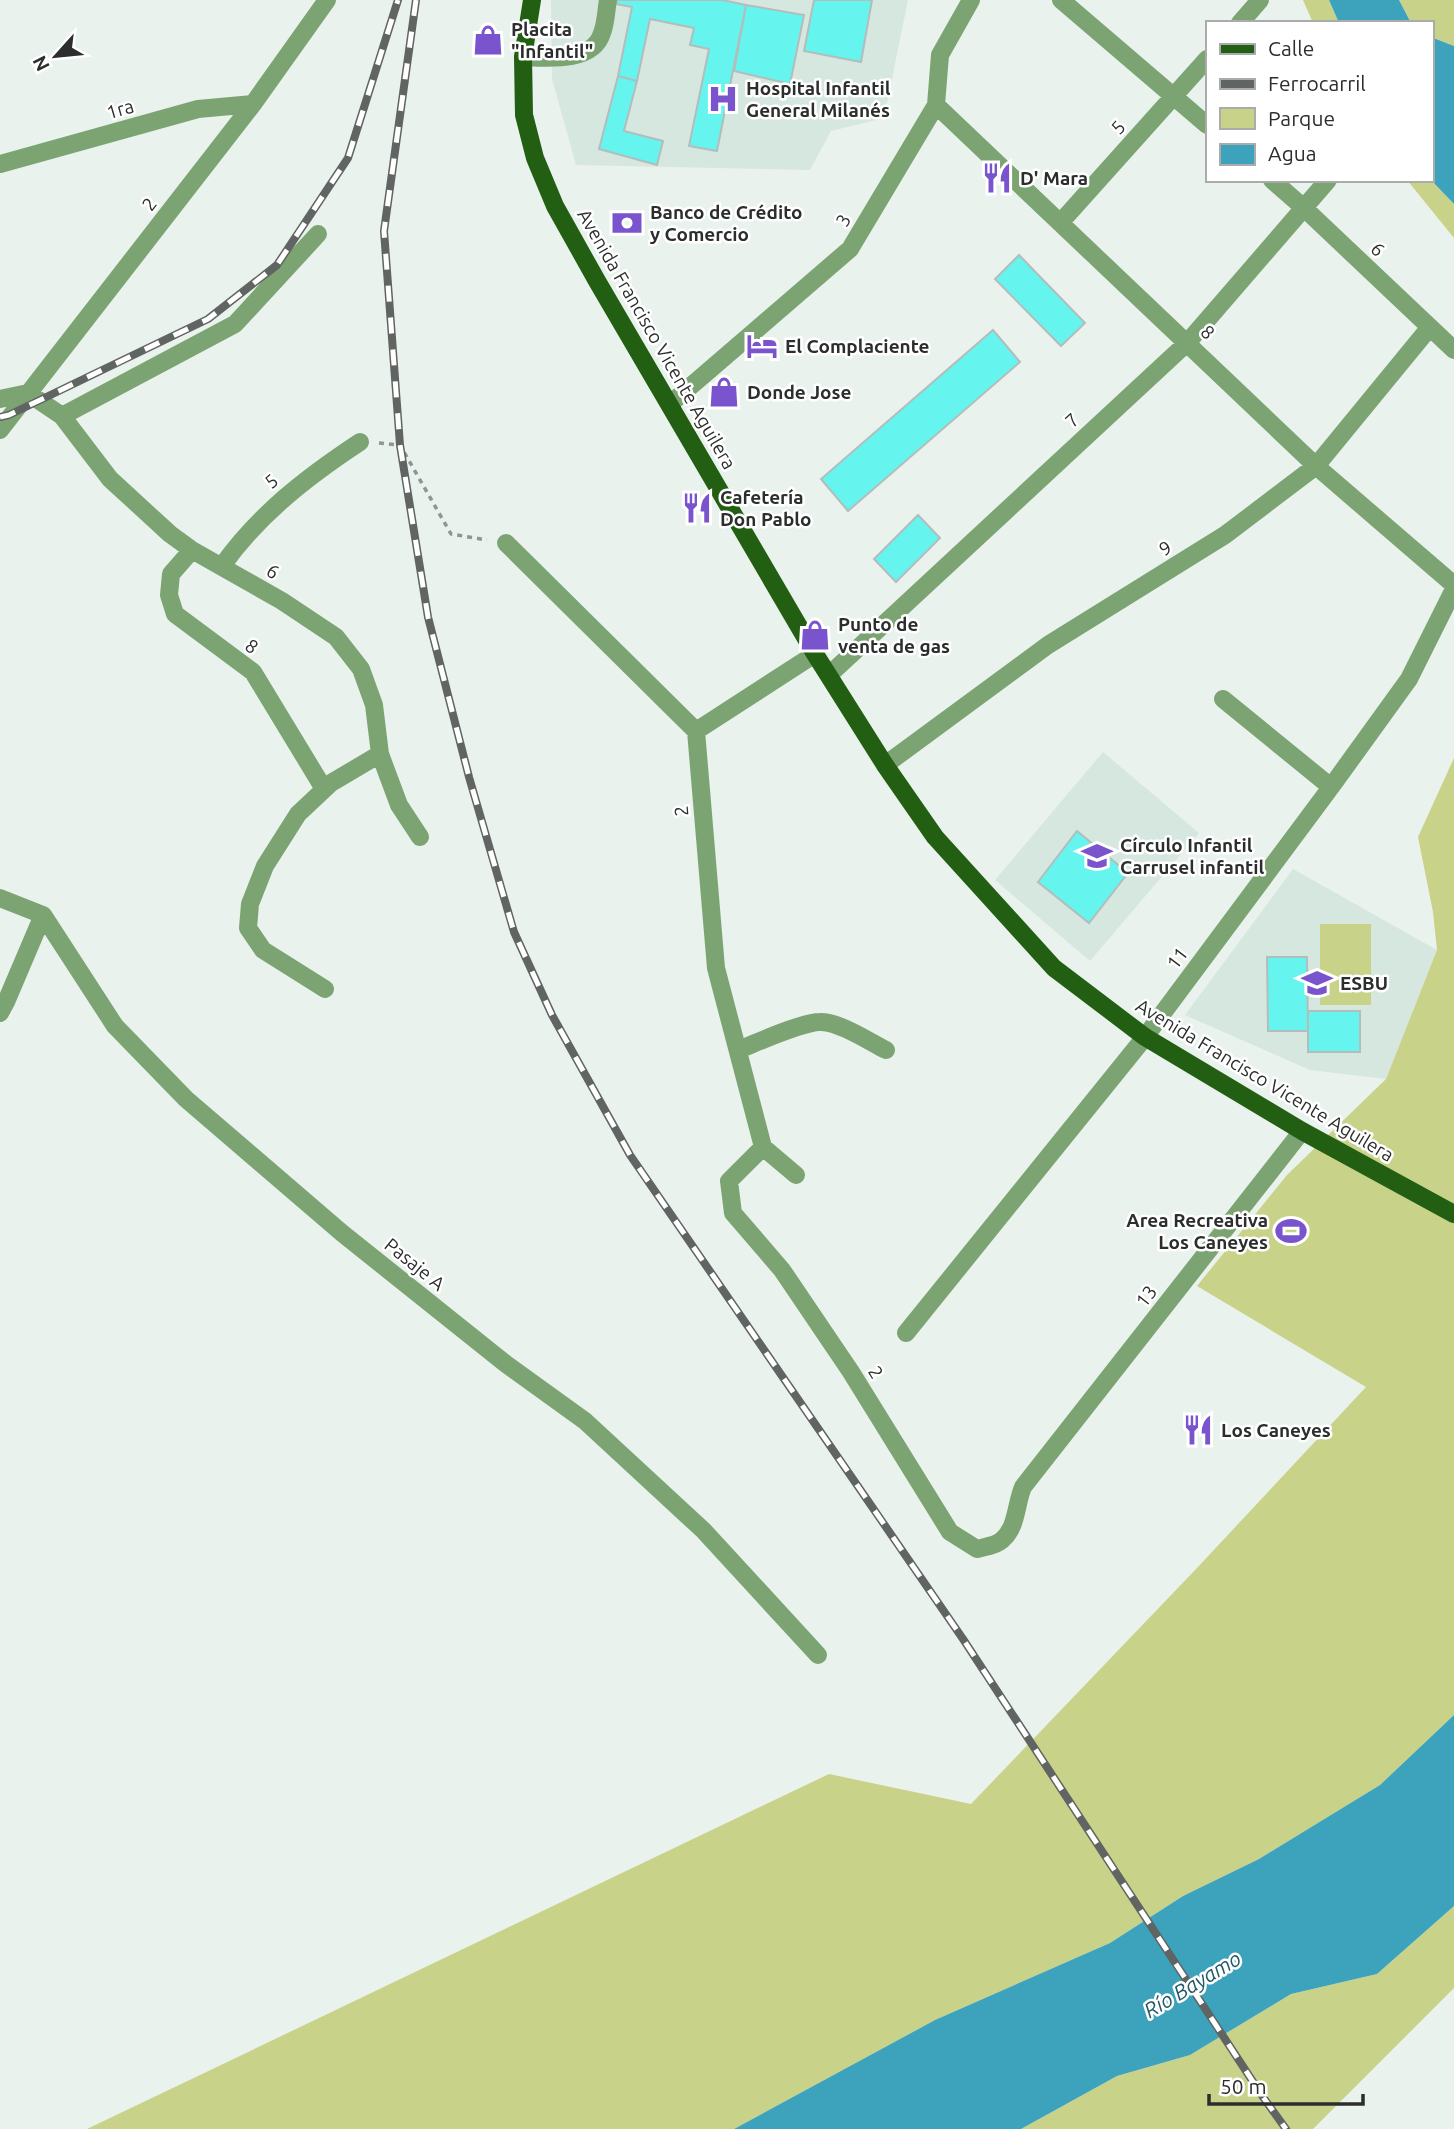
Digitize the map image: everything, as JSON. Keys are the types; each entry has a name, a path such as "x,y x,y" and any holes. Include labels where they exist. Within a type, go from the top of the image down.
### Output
{"main road":[{"name":"Avenida Francisco Vicente Aguilera","path":"532,0 523,57 524,115 535,158 555,206 815,654 885,765 935,836 1054,968 1145,1037 1302,1131 1454,1214"}],"street":[{"name":"2","path":"0,430 253,104 327,0"},
{"path":"523,57 568,58 590,48 602,36 608,0"},
{"name":"3","path":"670,404 850,249 936,105 940,55 971,0"},
{"path":"1061,0 1206,124"},
{"path":"1242,21 1260,0"},
{"name":"5","path":"1060,223 1206,60"},
{"name":"1ra","path":"0,164 198,109 253,104"},
{"name":"8","path":"936,105 1316,466 1454,587"},
{"name":"6","path":"1274,182 1454,350"},
{"name":"7","path":"829,675 1188,342 1326,182"},
{"path":"62,416 235,324 318,234"},
{"name":"9","path":"885,765 1048,645 1225,535 1316,466 1430,327"},
{"path":"0,399 28,393"},
{"name":"6","path":"28,393 62,416 110,479 170,534 192,550 282,600 336,637 361,669 374,705 380,754 399,805 420,837"},
{"name":"5","path":"222,566 239,542 276,503 360,442"},
{"path":"506,543 696,731 815,654"},
{"name":"8","path":"192,550 172,574 169,595 175,614 253,672 324,789"},
{"name":"11","path":"906,1333 1145,1037 1331,787 1409,679 1454,587"},
{"path":"1223,699 1331,787"},
{"name":"2","path":"696,731 716,968 763,1147 729,1181 733,1213 782,1270 851,1371 950,1532 977,1549 1002,1541 1014,1523 1016,1505 1023,1487"},
{"path":"325,989 263,950 248,928 250,904 265,866 298,814 331,783 380,754"},
{"path":"0,898 43,915 0,1013"},
{"name":"Pasaje A","path":"43,915 115,1026 186,1098 342,1233 506,1364 585,1421 703,1530 818,1655"},
{"path":"738,1050 821,1021 886,1050"},
{"name":"13","path":"1023,1487 1302,1131"},
{"path":"763,1147 796,1175"}],"path":[{"path":"360,442 400,445 451,534 506,543"}],"shaded area":[{"name":"Hospital Infantil General Milanés","path":"551,0 908,0 884,118 831,131 810,170 576,165 552,79"},
{"name":"Círculo Infantil Carrusel infantil","path":"1103,752 1199,833 1090,961 995,880"},
{"name":"ESBU","path":"1293,869 1437,950 1386,1079 1310,1070 1185,1015"}],"green space":[{"path":"1303,0 1329,0 1338,21 1312,21"},
{"path":"1399,0 1454,0 1454,46 1433,38 1433,21 1410,21"},
{"path":"1409,182 1433,182 1454,204 1454,238"},
{"path":"1454,758 1454,1715 1380,1785 1259,1859 1183,1896 1110,1943 935,2020 734,2129 87,2129 829,1774 971,1804 1366,1387 1197,1286 1287,1175 1386,1079 1437,950 1433,912 1418,837"},
{"path":"1320,924 1371,924 1371,1005 1320,1005"},
{"path":"1454,1906 1454,1988 1313,2129 1021,2129 1117,2076 1190,2055 1291,1994 1377,1974"}],"water":[{"path":"1329,0 1399,0 1410,21 1338,21"},
{"path":"1433,38 1454,46 1454,204 1433,182"},
{"name":"Río Bayamo","path":"1454,1715 1454,1906 1377,1974 1291,1994 1190,2055 1117,2076 1021,2129 734,2129 935,2020 1110,1943 1183,1896 1259,1859 1380,1785"}],"building":[{"path":"617,0 723,0 746,5 717,151 689,146 709,49 690,45 694,28 650,19 637,81 618,76 632,7 616,4"},
{"path":"814,0 872,0 861,62 804,51"},
{"path":"746,5 804,15 790,84 734,71"},
{"path":"618,76 637,81 624,131 663,141 657,165 599,149"},
{"path":"1019,255 1085,323 1061,346 995,279"},
{"path":"993,330 1020,362 848,511 821,479"},
{"path":"918,515 940,538 896,582 874,559"},
{"path":"1077,831 1128,873 1089,923 1038,882"},
{"path":"1267,957 1307,957 1308,1031 1268,1031"},
{"path":"1308,1011 1360,1011 1360,1052 1308,1052"}],"railway":[{"path":"0,417 208,319 277,265 348,158 398,0"},
{"path":"416,0 384,231 400,445 428,617 469,777 514,932 552,1015 630,1155 963,1639 1286,2129"}],"place":[{"name":"Placita \"Infantil\"","path":"488,40"},
{"name":"Hospital Infantil General Milanés","path":"723,99"},
{"name":"D' Mara","path":"997,178"},
{"name":"Banco de Crédito y Comercio","path":"627,223"},
{"name":"El Complaciente","path":"762,346"},
{"name":"Donde Jose","path":"724,392"},
{"name":"Cafetería Don Pablo","path":"697,508"},
{"name":"Punto de venta de gas","path":"815,635"},
{"name":"Círculo Infantil Carrusel infantil","path":"1097,856"},
{"name":"ESBU","path":"1317,983"},
{"name":"Area Recreativa Los Caneyes","path":"1291,1231"},
{"name":"Los Caneyes","path":"1198,1430"}]}
